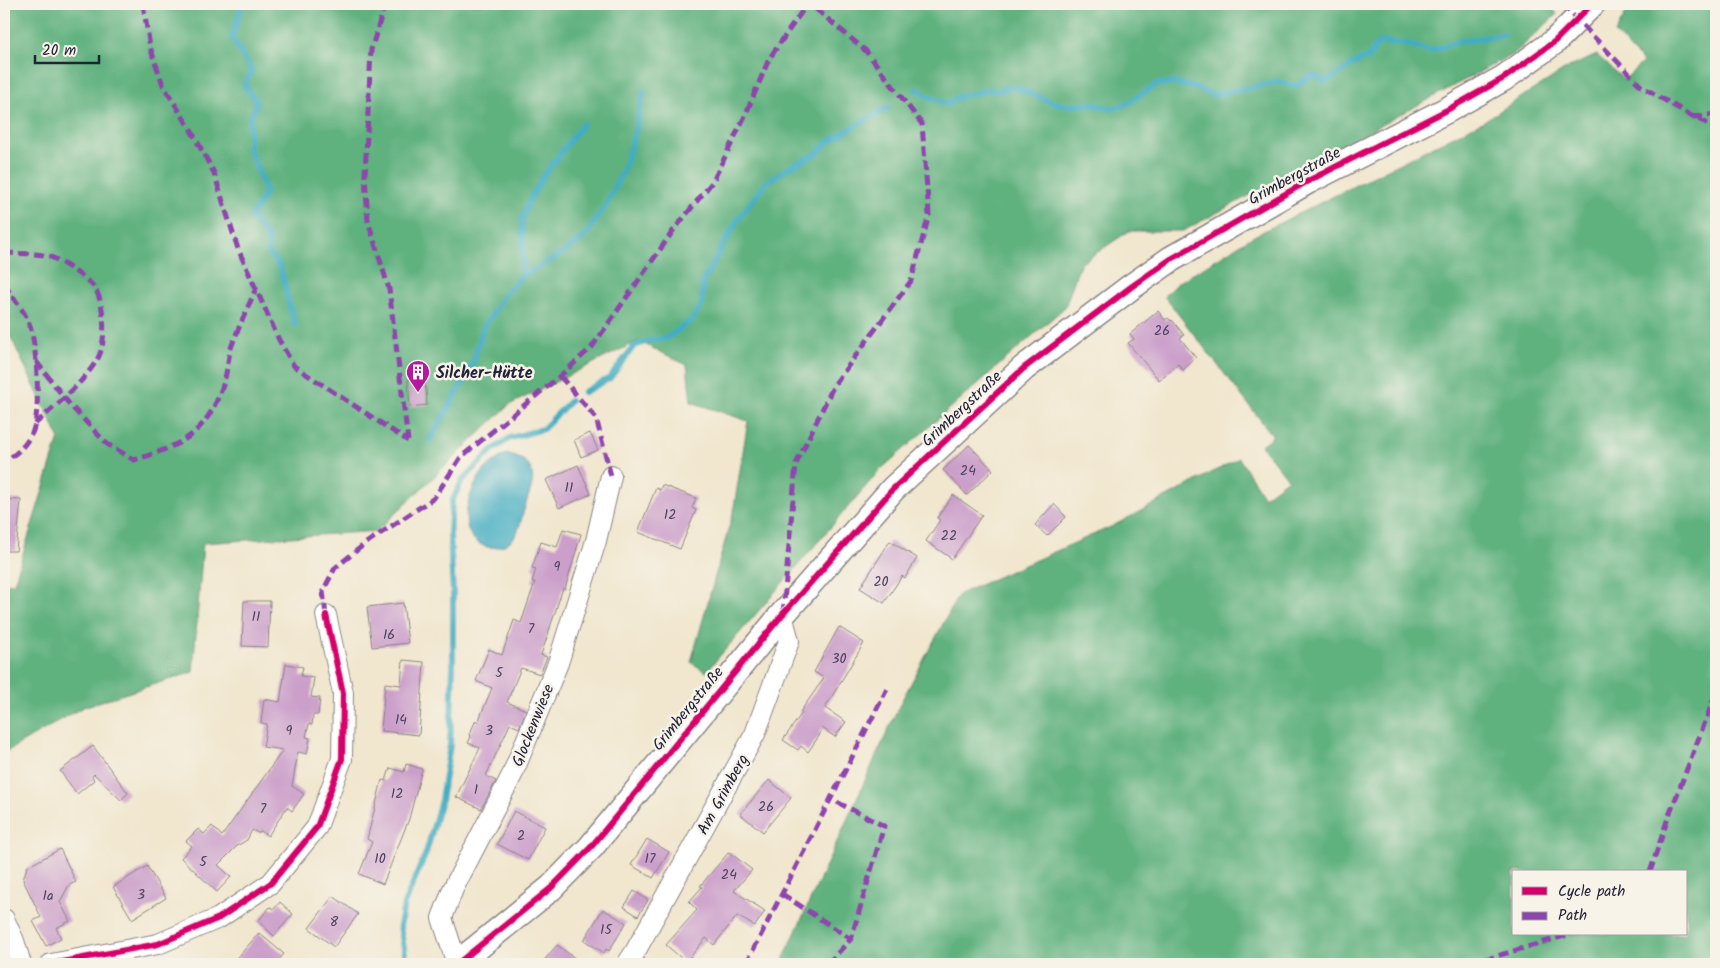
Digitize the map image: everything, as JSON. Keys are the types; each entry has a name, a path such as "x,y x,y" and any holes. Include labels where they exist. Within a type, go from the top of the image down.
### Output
{"street":[{"name":"Grimbergstraße","path":"457,964 551,888 591,847 782,615 893,489 1024,368 1131,286 1170,259 1308,181 1447,110 1504,78 1554,42 1592,4"},
{"name":"Glockenwiese","path":"457,964 442,918 453,889 512,775 558,663 596,541 611,476"},
{"path":"51,964 158,944 219,918 271,883 317,826 342,759 343,694 326,614"},
{"name":"Am Grimberg","path":"626,964 635,952 755,734 789,641 782,615"},
{"path":"4,918 21,964"}],"green space":[{"path":"4,4 1549,4 1557,14 1515,53 1183,231 1129,231 1080,264 1065,307 880,470 706,672 691,662 733,513 748,421 691,402 687,365 638,341 509,405 377,531 203,543 193,672 83,707 4,753 4,584 14,583 59,438 4,323"},
{"path":"1631,4 1716,4 1716,964 781,964 901,702 959,594 1113,526 1239,458 1264,497 1288,479 1261,445 1273,436 1164,296 1176,284 1252,237 1484,121 1569,67 1597,55 1624,80 1643,62 1615,33"}],"water":[{"path":"506,454 527,463 533,479 517,533 503,546 488,547 478,543 471,536 466,519 467,509 473,489 482,473 493,462"}],"building":[{"path":"1158,311 1165,320 1168,318 1172,320 1184,335 1180,338 1196,358 1183,370 1178,364 1159,380 1128,343 1134,339 1130,334"},
{"name":"Silcher-Hütte","path":"425,379 427,405 410,407 408,380"},
{"path":"590,433 598,450 581,457 574,440"},
{"path":"969,445 993,470 967,495 943,470"},
{"path":"578,465 591,494 559,508 546,480"},
{"path":"662,485 696,498 692,508 696,510 680,549 638,532 656,488 660,490"},
{"path":"953,495 982,515 952,559 926,541 940,520 937,518"},
{"path":"4,499 21,500 16,551 4,551"},
{"path":"1054,504 1066,517 1047,536 1035,525"},
{"path":"563,529 581,534 565,589 563,588 541,655 547,657 540,674 521,668 507,702 526,710 519,728 510,724 486,776 496,781 481,809 456,797 480,748 468,743 471,737 469,735 476,720 478,722 492,688 476,681 489,649 502,655 514,620 521,623 535,582 532,582 536,569 532,568 541,542 557,547"},
{"path":"890,541 917,558 905,578 902,576 884,603 860,588"},
{"path":"244,601 270,601 268,647 242,646"},
{"path":"403,603 408,643 372,647 367,607"},
{"path":"839,627 864,643 825,708 846,722 835,737 822,728 808,752 801,746 798,750 783,740 824,678 814,672"},
{"path":"403,660 424,662 419,735 381,731 385,683 401,685"},
{"path":"286,664 303,667 301,676 314,678 311,697 320,698 318,715 313,715 312,725 309,724 306,737 310,738 307,754 298,752 292,786 304,794 292,811 287,807 268,836 261,831 258,833 252,830 247,840 237,846 218,865 231,877 217,892 181,858 192,846 186,841 198,829 204,834 212,826 222,836 283,750 263,747 267,724 261,723 264,699 280,702"},
{"path":"93,746 128,793 121,800 94,774 92,776 94,780 77,794 60,771"},
{"path":"406,764 422,769 409,819 383,884 359,874 372,842 367,839 382,780 386,781 390,768 404,772"},
{"path":"769,780 791,798 763,832 740,814"},
{"path":"514,811 545,827 528,860 497,844"},
{"path":"647,839 669,852 653,878 631,865"},
{"path":"60,849 76,882 69,885 60,902 70,921 56,928 61,938 46,946 33,921 41,917 23,880 27,867"},
{"path":"729,852 752,870 734,891 765,911 755,926 737,916 714,945 706,938 686,962 666,945 697,910 689,902"},
{"path":"147,866 166,898 132,919 113,887"},
{"path":"634,891 648,900 638,916 624,907"},
{"path":"333,896 358,914 334,947 309,928"},
{"path":"280,902 293,914 274,936 258,921 270,907 274,909"},
{"path":"603,909 626,923 609,951 606,949 604,953 584,940"},
{"path":"259,933 284,954 275,964 232,964"},
{"path":"557,945 583,964 541,964"}],"waterway":[{"path":"242,4 232,38 252,71 244,85 257,102 250,120 249,148 266,192 251,217 268,238 268,252 280,266 295,325"},
{"path":"916,90 918,89 926,96 948,104 958,97 988,90 999,91 1006,88 1017,88 1051,102 1067,106 1093,104 1112,109 1126,104 1158,84 1174,83 1194,87 1213,95 1278,82 1296,86 1312,75 1326,81 1369,57 1379,42 1405,44 1430,51 1461,41 1504,35"},
{"path":"430,440 471,369 483,329 504,295 521,277 560,255 584,237 605,207 624,169 644,91"},
{"path":"584,392 610,378 634,346 667,338 692,320 702,305 703,282 736,222 767,182 790,167 816,154 827,143 889,107"},
{"path":"521,277 523,263 522,219 529,201 544,175 583,124"},
{"path":"405,954 400,926 404,904 426,853 441,800 450,745 453,667 453,593 450,534 452,501 462,481 491,451 510,438 543,429 570,401"}],"marked path":[{"path":"143,4 150,47 163,85 191,130 214,173 238,249 279,340 294,366 408,441"},
{"path":"385,4 371,50 365,175 368,221 389,289 408,441"},
{"path":"326,615 323,591 335,568 366,543 434,498 461,457 560,376 592,347 673,231 713,181 745,116 769,59 807,4"},
{"path":"783,614 796,464 834,385 911,281 929,215 922,124 866,51 810,4"},
{"path":"1562,4 1641,86 1693,117 1716,127"},
{"path":"1693,117 1716,114"},
{"path":"4,253 42,255 53,258 91,284 101,302 104,333 98,358 77,385 34,425"},
{"path":"4,284 22,310 30,326 35,349 37,382 36,413 31,435 19,450 4,461"},
{"path":"36,361 70,405 107,444 134,460 180,442 201,426 210,414 224,382 234,340 256,288"},
{"path":"560,376 596,418 611,476"},
{"path":"746,964 887,689"},
{"path":"1651,870 1667,821 1716,693"},
{"path":"827,964 851,939 884,826 831,799"},
{"path":"782,894 851,939"},
{"path":"1470,964 1564,936"}],"cycle path":[{"path":"457,964 551,888 591,847 782,615 893,489 1024,368 1171,259 1308,181 1447,110 1504,78 1554,42 1592,4"},
{"path":"51,964 158,944 219,918 271,883 317,827 342,759 343,693 326,615"}],"place":[{"name":"Silcher-Hütte","path":"418,393"}]}
